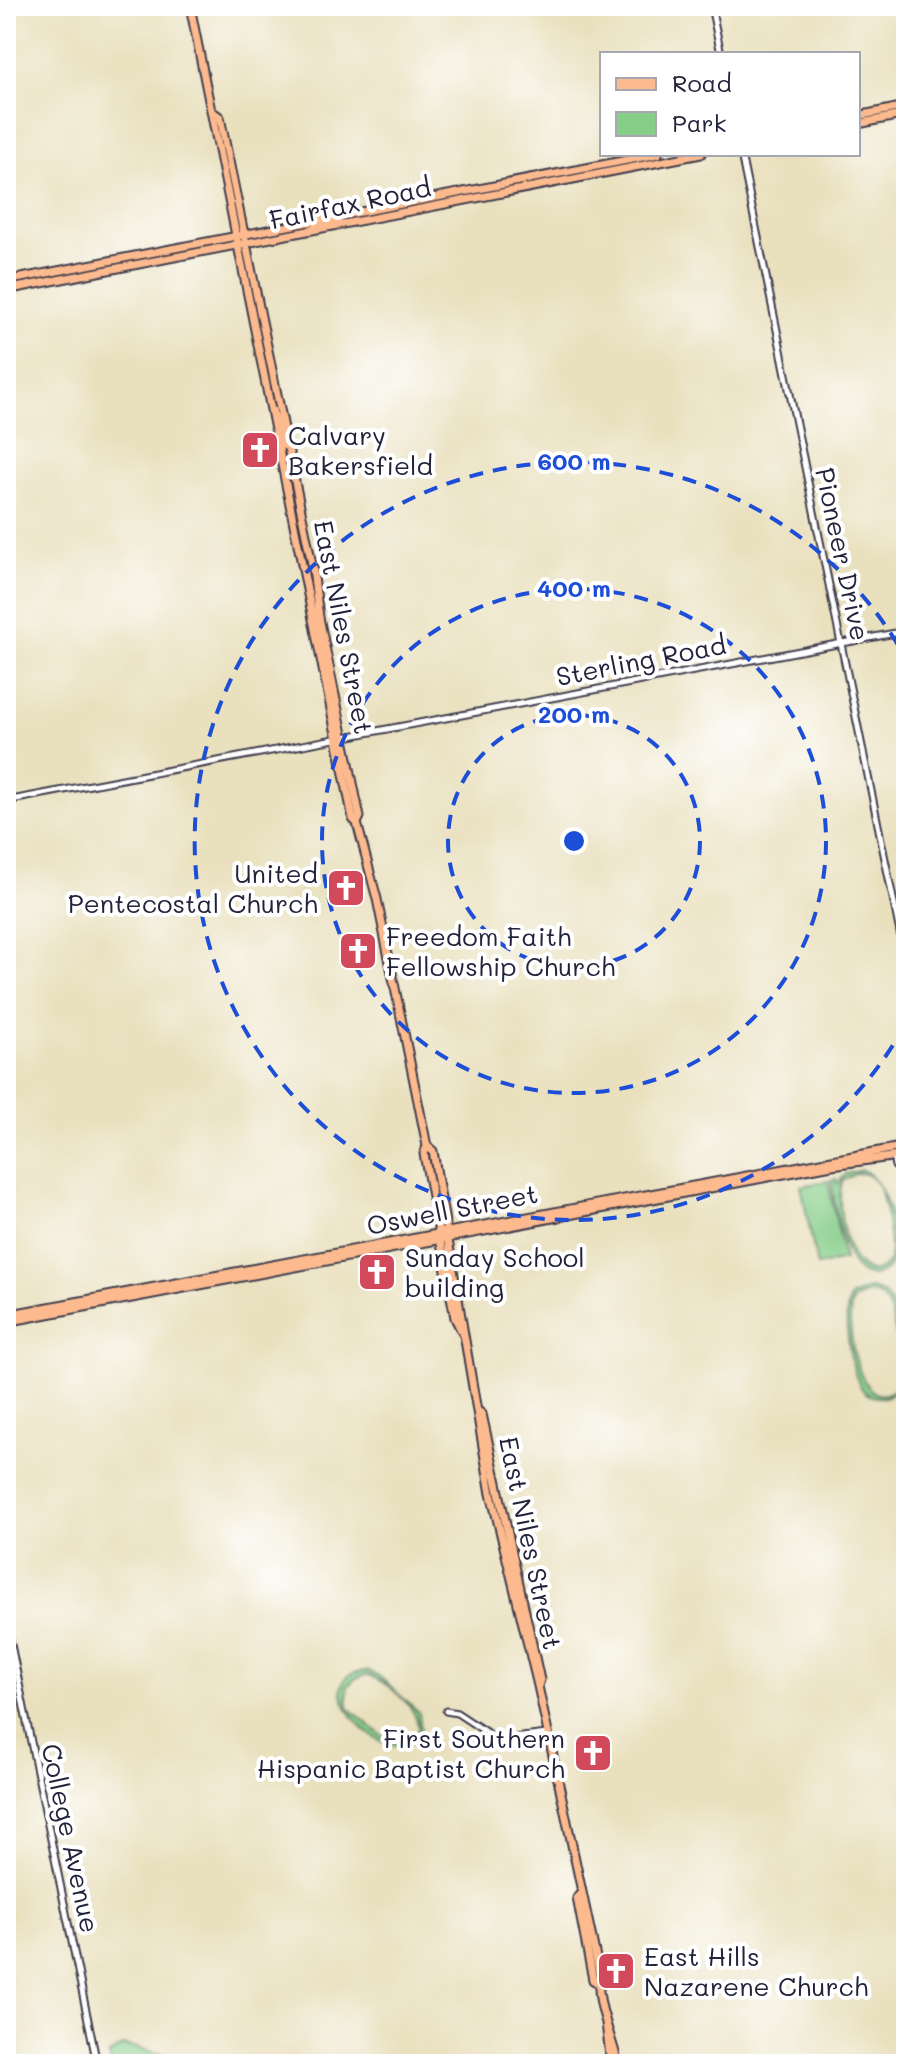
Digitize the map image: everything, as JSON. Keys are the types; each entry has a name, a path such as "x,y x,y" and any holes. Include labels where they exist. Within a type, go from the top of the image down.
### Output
{"main road":[{"name":"East Niles Street","path":"190,6 317,638 360,817 357,823 379,906 427,1146 433,1151 455,1318 463,1335 501,1541 538,1686 580,1894 600,1976 598,1983 611,2064"},
{"path":"860,116 906,106"},
{"name":"East Niles Street","path":"213,112 220,117 290,455 340,738"},
{"path":"860,124 906,114"},
{"path":"216,147 235,189"},
{"name":"Fairfax Road","path":"6,281 648,156"},
{"name":"Fairfax Road","path":"6,290 691,156"},
{"path":"310,232 312,226 350,213"},
{"path":"248,300 261,339 268,348"},
{"path":"270,410 275,413 282,440 290,455"},
{"path":"303,571 307,573 319,612"},
{"path":"317,638 331,675"},
{"name":"Oswell Street","path":"6,1315 320,1260 906,1146"},
{"name":"Oswell Street","path":"6,1322 274,1272 366,1246 443,1236 906,1155"},
{"name":"East Niles Street","path":"606,2023 610,2026 618,2064"}],"street":[{"path":"711,6 721,52"},
{"name":"Pioneer Drive","path":"741,156 906,962"},
{"name":"Sterling Road","path":"6,801 906,631"},
{"path":"893,1156 895,1166 906,1177"},
{"name":"College Avenue","path":"6,1620 97,2064"},
{"path":"446,1711 457,1713 498,1740 547,1734"}],"green space":[{"path":"861,1170 872,1177 857,1173 843,1181 840,1192 847,1243 854,1259 863,1269 874,1271 888,1263 890,1256 887,1221 876,1182 889,1212 893,1257 889,1267 874,1275 862,1273 852,1263 845,1248 831,1180 836,1179 837,1184 846,1174"},
{"path":"828,1181 844,1260 817,1266 801,1186"},
{"path":"868,1289 880,1292 889,1300 896,1317 903,1380 901,1387 886,1397 865,1392 855,1372 847,1329 851,1297","holes":["867,1293 880,1296 888,1306 897,1342 900,1379 898,1386 885,1394 874,1392 864,1381 853,1347 850,1328 853,1301"]},
{"path":"368,1671 379,1676 419,1713 421,1730 409,1745 394,1746 378,1739 351,1714 343,1699 342,1685 350,1675","holes":["366,1675 391,1688 413,1712 418,1729 408,1742 389,1742 348,1707 347,1686 356,1678"]},
{"path":"123,2045 172,2056 180,2064 111,2064 109,2055"}],"place":[{"name":"Calvary Bakersfield","path":"260,450"},
{"name":"United Pentecostal Church","path":"346,888"},
{"name":"Freedom Faith Fellowship Church","path":"358,951"},
{"name":"Sunday School building","path":"377,1272"},
{"name":"First Southern Hispanic Baptist Church","path":"593,1753"},
{"name":"East Hills Nazarene Church","path":"616,1971"}]}
